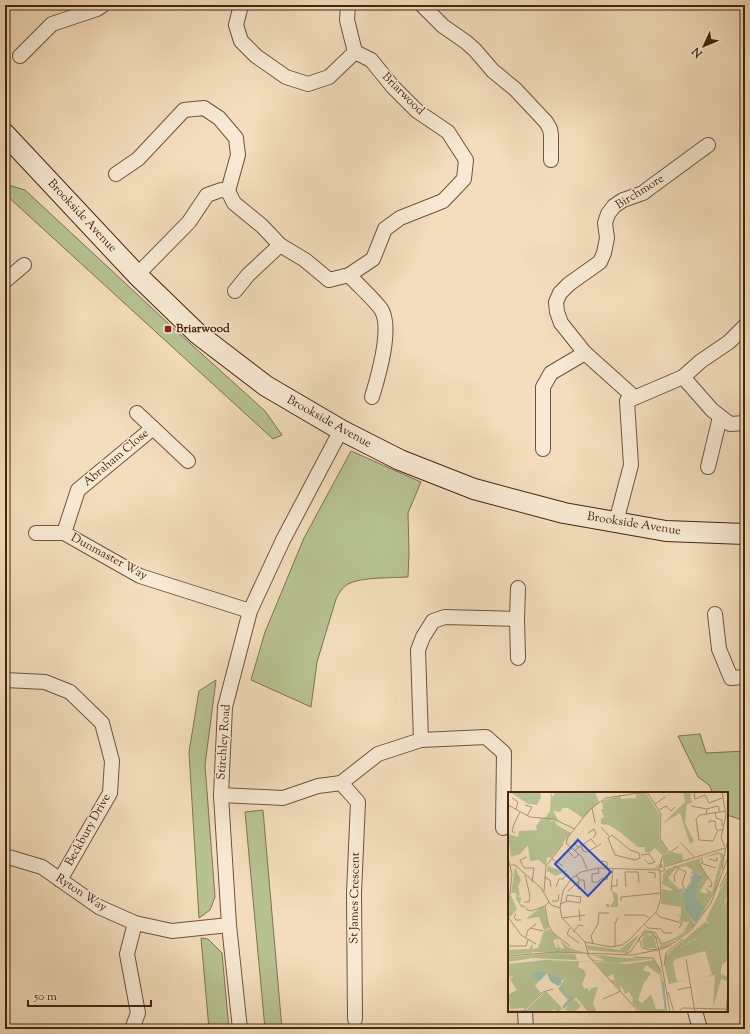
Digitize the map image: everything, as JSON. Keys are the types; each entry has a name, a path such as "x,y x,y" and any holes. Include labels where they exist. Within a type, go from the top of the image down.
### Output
{"street":[{"path":"20,56 52,24 97,9 103,5"},
{"path":"241,5 236,24 241,41 256,56 286,77 308,84 329,77 355,52 347,20 348,5"},
{"path":"422,5 443,26 476,50 493,71 515,89 546,122 552,134 551,160"},
{"name":"Briarwood","path":"228,191 234,203 262,226 280,245 305,260 329,280 349,275 373,259 385,229 400,218 444,201 464,179 466,160 448,132 417,111 393,87 371,60 355,52"},
{"path":"116,174 138,159 184,110 204,108 219,118 236,138 238,155 228,191 221,190 207,196 189,222 137,275"},
{"name":"Brookside Avenue","path":"5,134 137,275 198,334 266,386 341,430 400,460 474,489 564,513 666,531 745,534"},
{"name":"Birchmore","path":"634,397 585,353 561,323 557,312 556,302 560,293 569,284 600,262 604,253 606,238 605,223 608,214 614,206 624,200 643,193 708,145"},
{"path":"234,291 248,275 280,245"},
{"path":"5,281 24,265"},
{"path":"349,275 381,310 386,330 381,369 372,397"},
{"path":"616,522 630,465 627,401 683,377 701,360 729,342 745,326"},
{"path":"543,449 543,387 552,373 585,353"},
{"path":"683,377 720,417 730,424 745,423"},
{"name":"Abraham Close","path":"137,413 188,461"},
{"path":"708,467 720,417"},
{"name":"Abraham Close","path":"64,533 78,490 153,428"},
{"name":"Stirchley Road","path":"240,1029 229,925 220,796 225,707 250,611 283,540 341,430"},
{"name":"Dunmaster Way","path":"36,533 64,533 140,576 250,611"},
{"path":"518,588 518,658"},
{"path":"715,614 719,649 725,666 731,678 745,677"},
{"path":"421,740 418,650 423,636 433,621 445,616 517,619"},
{"name":"Beckbury Drive","path":"5,680 45,682 70,692 102,723 112,761 110,793 60,880"},
{"path":"220,796 283,798 318,786 341,783 378,754 421,740 486,737 504,753 503,828"},
{"name":"St James Crescent","path":"341,783 358,802 354,893 355,1019"},
{"name":"Ryton Way","path":"5,856 42,867 99,907 135,923 172,931 229,925"},
{"path":"132,1029 138,1013 127,954 135,923"},
{"path":"525,1012 526,1029"},
{"path":"695,1012 700,1029"}],"green space":[{"path":"5,184 25,190 265,411 282,435 273,439 5,194"},
{"path":"351,451 421,482 408,513 408,577 361,580 348,584 341,591 336,599 317,662 311,707 251,680 265,632 304,538"},
{"path":"216,680 205,765 215,897 210,910 199,918 189,752 199,691"},
{"path":"700,734 706,753 745,751 745,821 728,815 728,792 712,792 709,785 698,777 678,736"},
{"path":"263,810 282,1029 265,1029 245,812"},
{"path":"201,938 208,939 222,953 229,1029 209,1029"}],"place":[{"name":"Briarwood","path":"168,329"}]}
